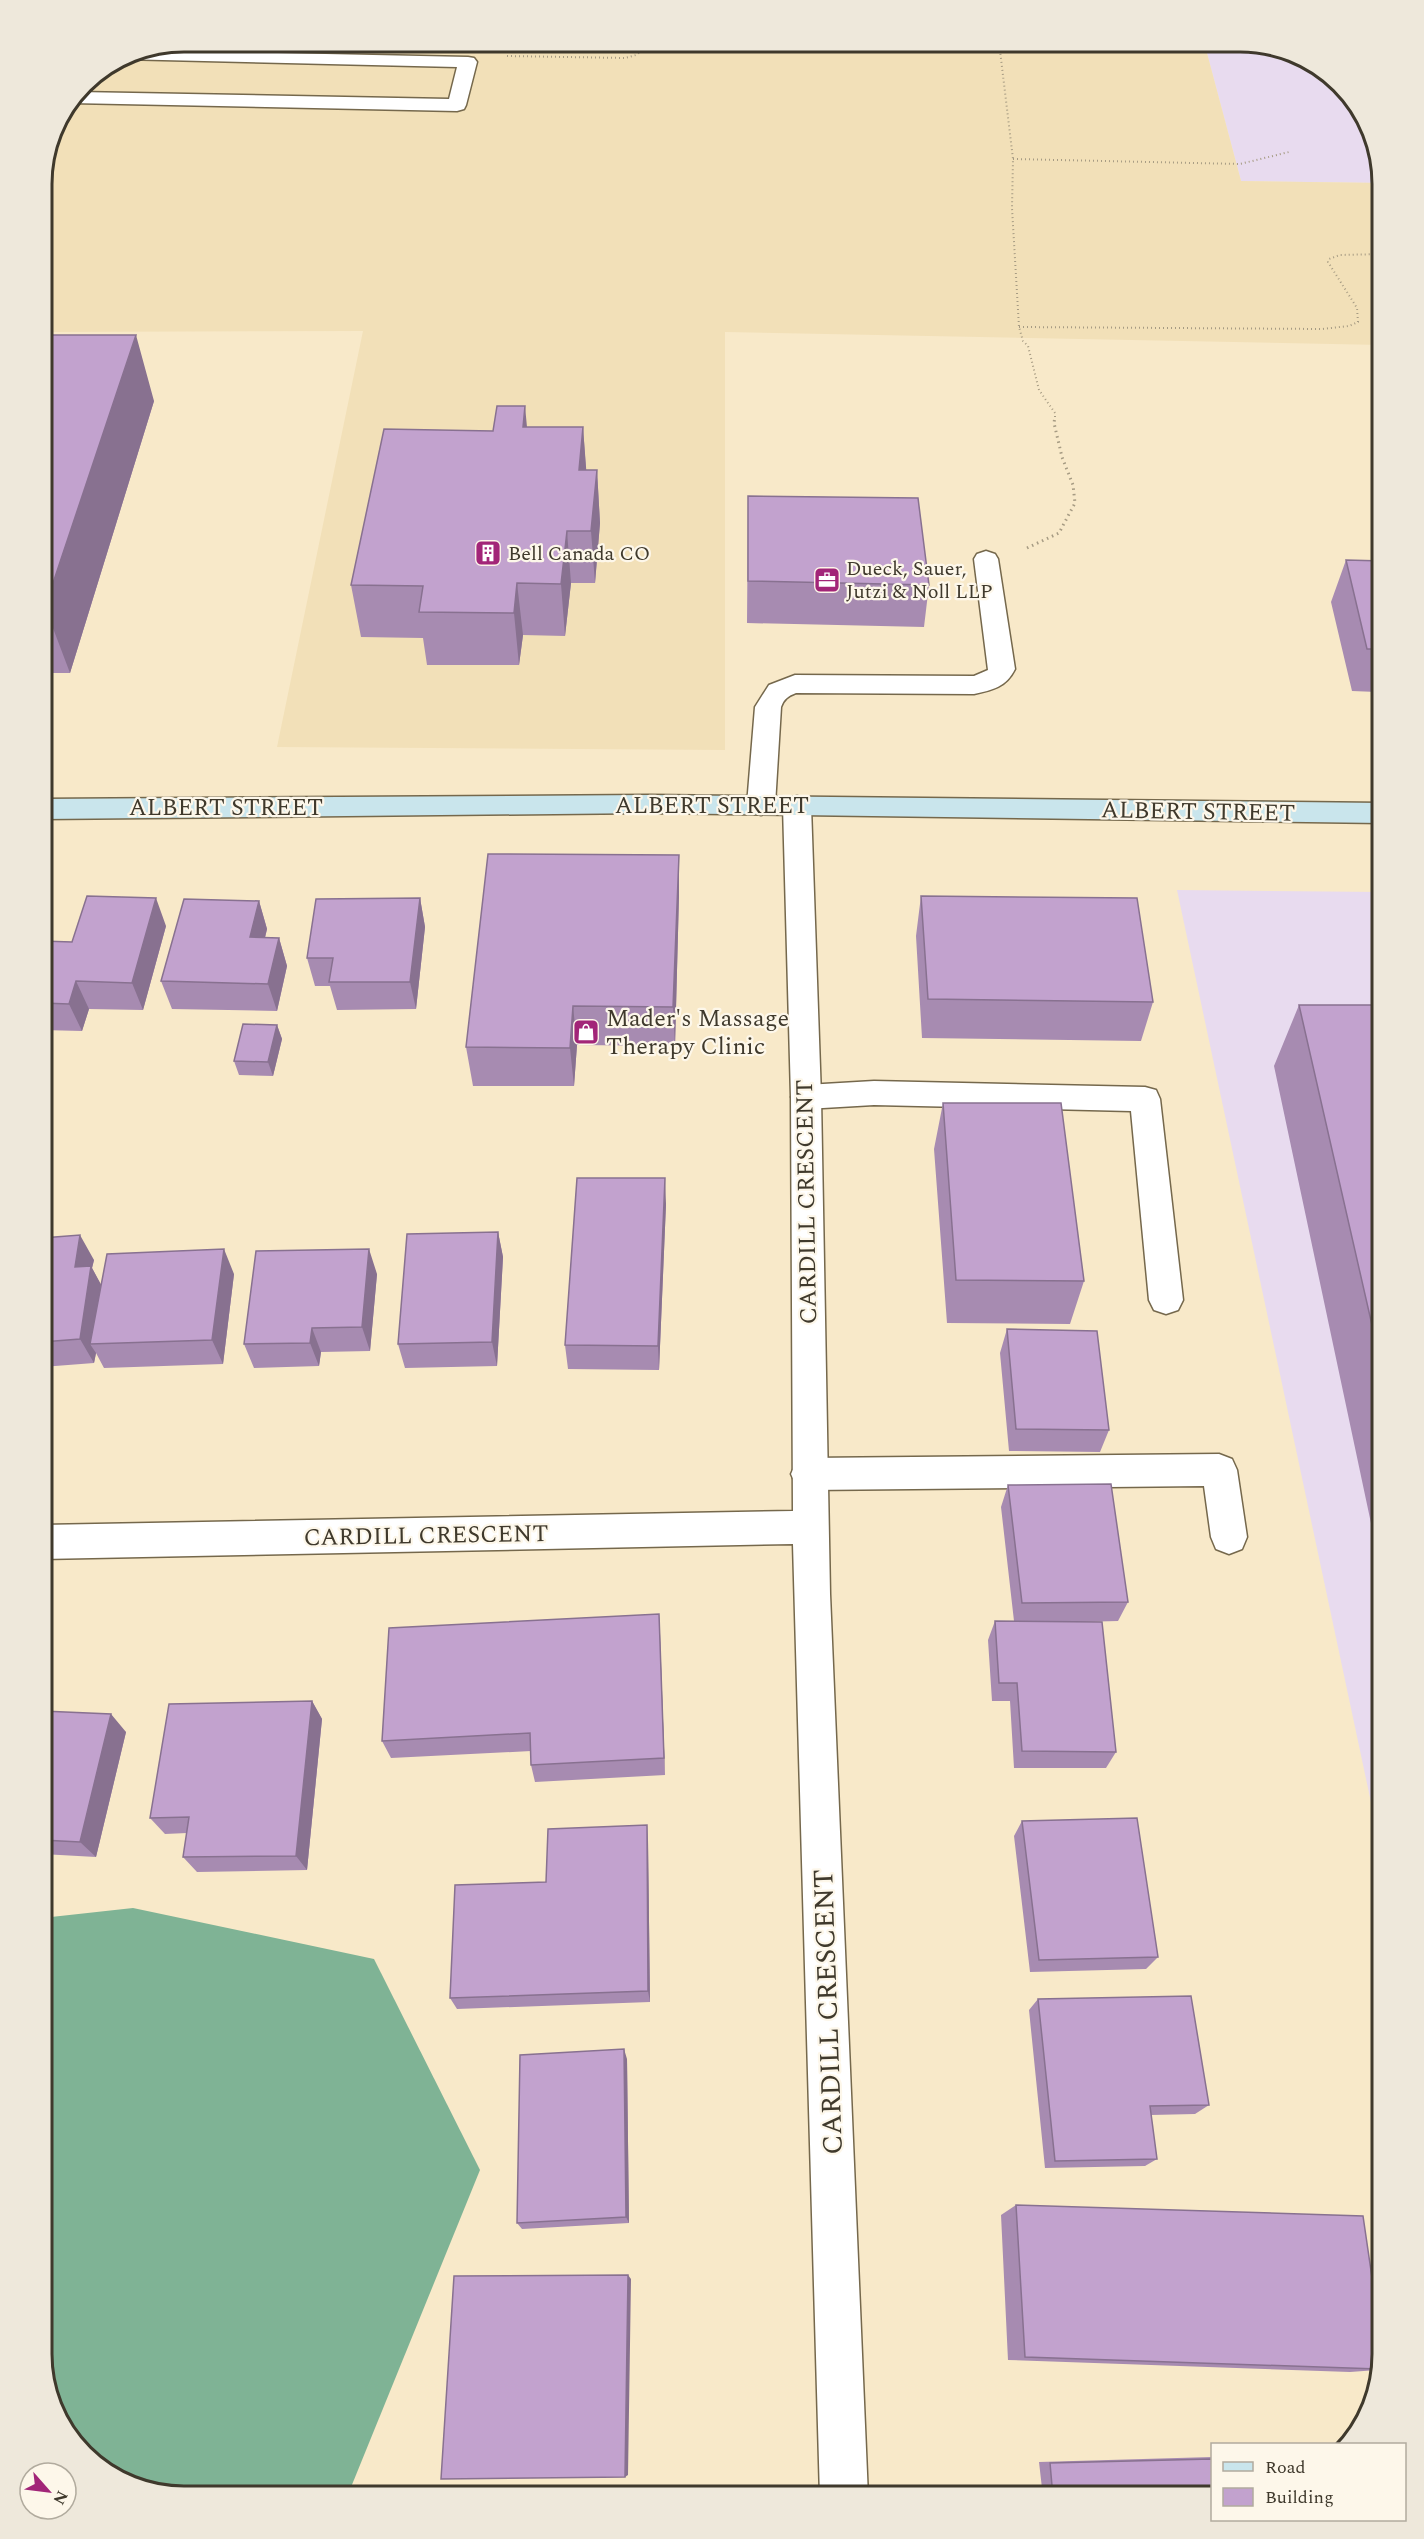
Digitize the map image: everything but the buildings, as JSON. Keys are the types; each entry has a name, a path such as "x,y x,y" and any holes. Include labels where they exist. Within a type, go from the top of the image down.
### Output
{"street":[{"path":"84,98 457,105 468,62 156,56"},
{"path":"761,805 768,707 771,697 783,687 795,684 974,685 987,683 999,675 1002,669 986,559"},
{"name":"ALBERT STREET","path":"53,809 649,804 1372,813"},
{"name":"CARDILL CRESCENT","path":"798,806 798,894 806,1097 810,1527 844,2486"},
{"path":"806,1097 873,1093 1145,1100 1166,1300"},
{"path":"809,1474 1219,1470 1229,1537"},
{"name":"CARDILL CRESCENT","path":"52,1542 810,1527"}],"path":[{"path":"468,62 471,55 625,58 639,53"},
{"path":"986,559 1036,545 1059,533 1075,503 1054,423 1054,413 1039,390 1028,346 1023,341 1020,327 1012,208 1013,159 1000,53"},
{"path":"1013,159 1240,164 1289,152"},
{"path":"1020,327 1292,329 1349,326 1358,322 1357,308 1328,262 1329,259 1340,255 1372,254"}],"shaded area":[{"path":"176,53 1207,53 1241,181 1372,183 1372,345 725,332 725,750 277,747 363,331 53,332 54,167 57,150 66,126 85,97 118,70 150,57"},
{"path":"1207,53 1248,53 1282,59 1298,66 1327,85 1339,97 1358,126 1367,150 1372,183 1241,181"},
{"path":"1177,890 1372,892 1372,1807"}],"green space":[{"path":"133,1908 374,1959 480,2170 351,2486 176,2486 142,2480 126,2473 97,2454 85,2442 66,2413 57,2389 52,2355 52,1917"}],"place":[{"name":"Bell Canada CO","path":"488,553"},
{"name":"Dueck, Sauer, Jutzi & Noll LLP","path":"827,580"},
{"name":"Mader's Massage Therapy Clinic","path":"586,1032"}]}
